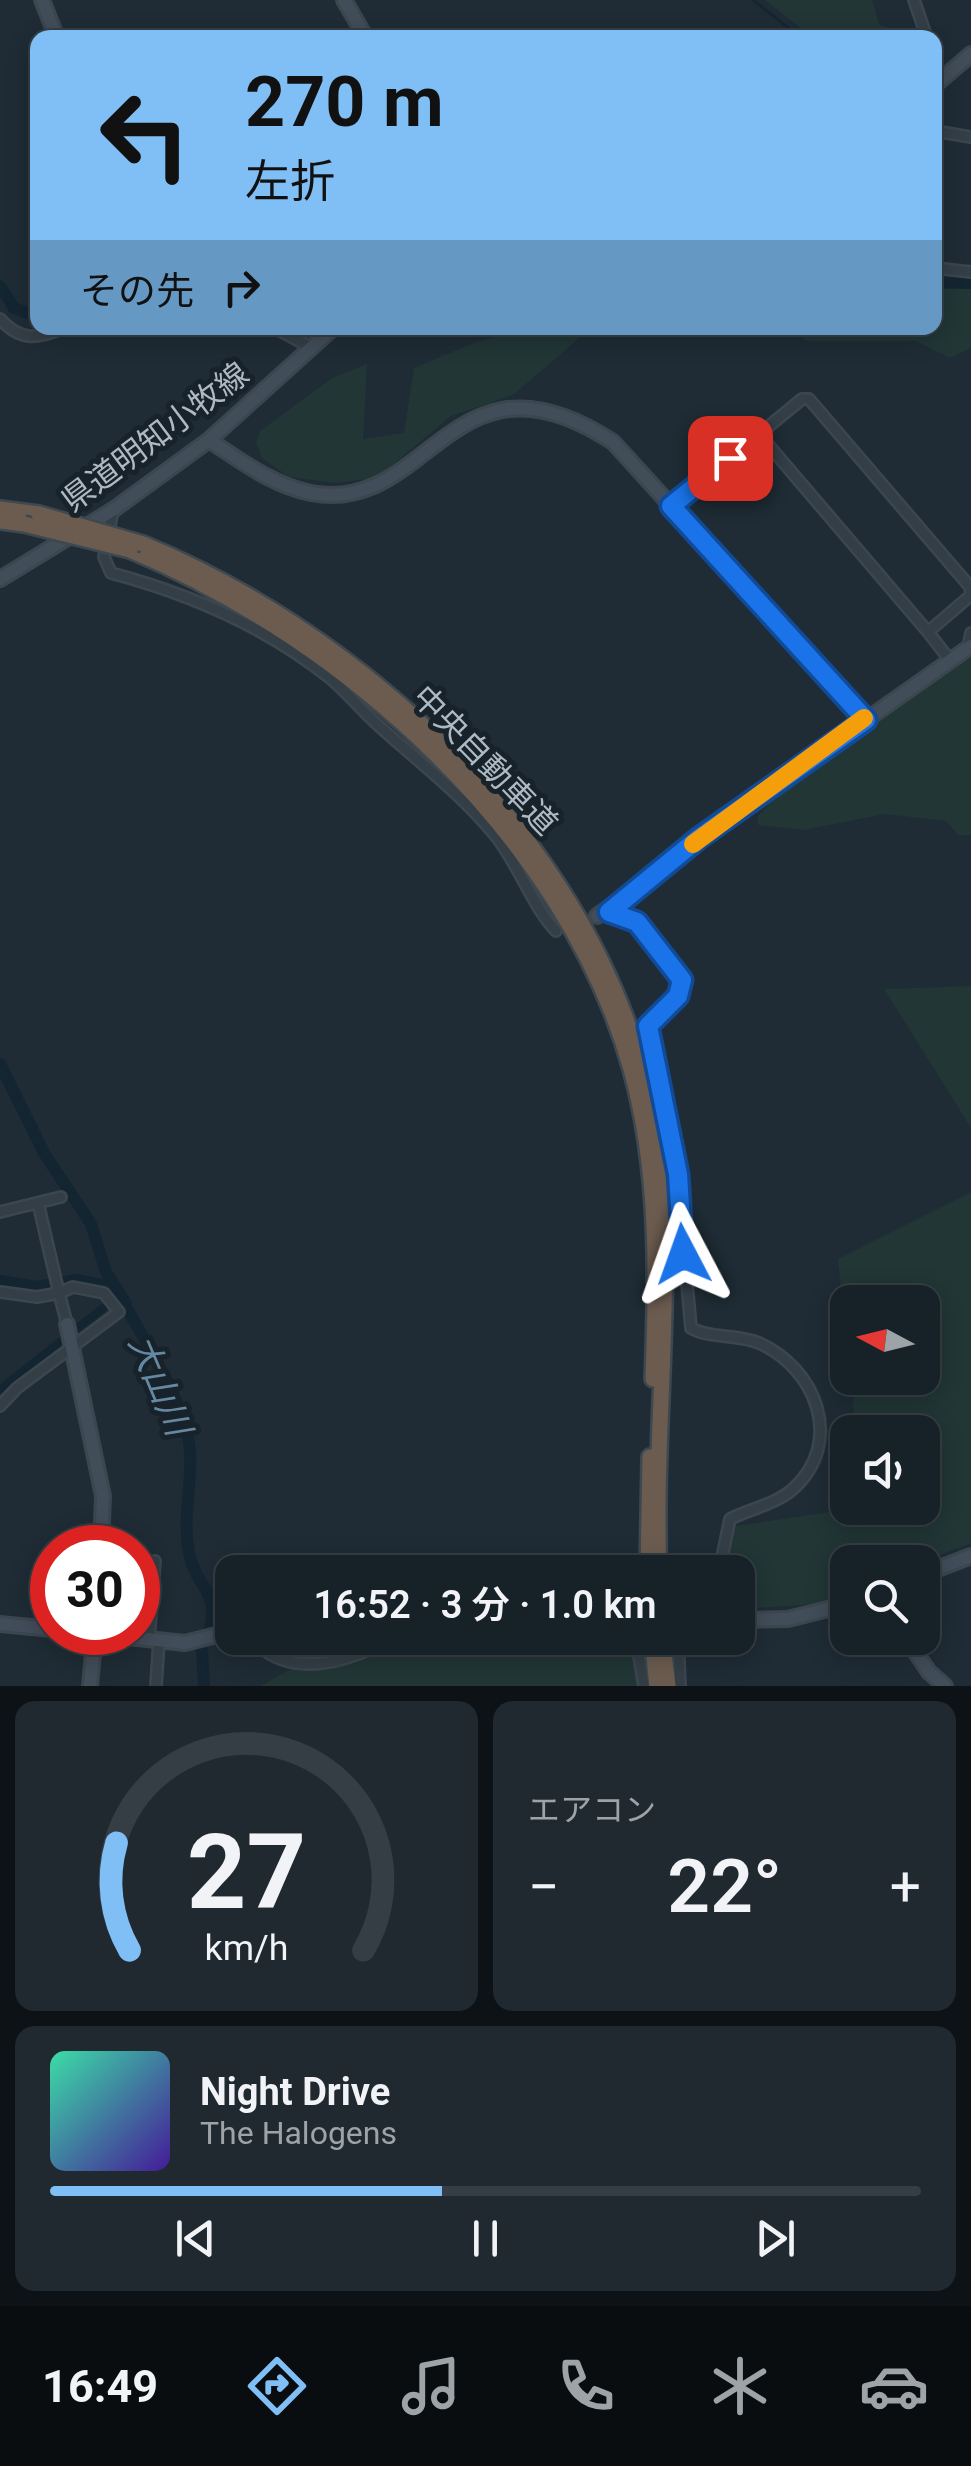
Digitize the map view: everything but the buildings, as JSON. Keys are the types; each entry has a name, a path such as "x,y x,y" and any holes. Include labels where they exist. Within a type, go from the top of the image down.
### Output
{"highway":[{"name":"中央自動車道","path":"0,510 39,514 136,547 267,605 352,669 433,738 534,848 593,942 641,1067 660,1166 667,1282 659,1555"},
{"name":"中央自動車道","path":"0,522 136,547 259,616 381,707 493,815 544,882 584,948 623,1043 648,1154 656,1282 648,1555"},
{"path":"654,1655 657,1686"},
{"path":"664,1655 668,1686"}],"street":[{"path":"42,0 54,30"},
{"path":"344,0 361,30"},
{"path":"914,0 924,30"},
{"path":"942,79 971,54"},
{"path":"942,132 971,137"},
{"path":"942,269 971,272"},
{"path":"0,319 13,333 33,339 44,335"},
{"path":"288,335 312,348"},
{"name":"県道明知小牧線","path":"0,579 114,510 209,440 326,335"},
{"path":"671,506 802,400 810,399 970,588 970,596 928,632"},
{"path":"209,440 264,476 314,494 340,494 389,478 456,427 488,413 554,411 582,422 613,442 866,720"},
{"path":"759,434 949,658"},
{"path":"114,510 104,558 112,573 168,589 227,614 259,630 330,678 475,812 510,853 560,930"},
{"path":"603,914 699,838 969,647 971,633"},
{"path":"603,914 637,922 682,980 678,996 648,1026 678,1174 691,1328 756,1342 773,1351 804,1378 820,1410 820,1442 812,1466 779,1498 730,1519 723,1555"},
{"path":"0,1212 61,1198"},
{"path":"38,1204 103,1496 102,1525"},
{"path":"0,1292 37,1296 58,1287 73,1286 104,1292 119,1312 0,1406"},
{"path":"940,1568 971,1556"},
{"path":"755,1620 788,1619 830,1608"},
{"path":"0,1624 30,1627"},
{"path":"160,1640 197,1642 215,1637"},
{"path":"90,1655 90,1686"},
{"path":"155,1655 156,1686"},
{"path":"273,1655 282,1662 306,1666 350,1655"},
{"path":"639,1655 644,1686"},
{"path":"679,1655 680,1686"},
{"path":"919,1655 940,1684"}],"green space":[{"path":"765,0 872,0 879,24 894,30 803,30"},
{"path":"971,288 971,348 950,358 916,341 807,341 798,335 942,335 942,289"},
{"path":"502,335 583,335 513,395 451,416 377,478 335,483 289,477 262,458 256,443 260,431 332,378 367,364 363,439 404,433 414,368"},
{"path":"971,658 971,835 958,835 946,821 885,814 804,830 758,825 758,816 781,792 831,749"},
{"path":"971,986 971,1128 884,989"},
{"path":"971,1192 971,1543 940,1555 940,1545 830,1545 830,1599 819,1604 755,1608 755,1555 730,1555 736,1526 830,1512 830,1525 940,1525 940,1415 854,1415 853,1395 940,1395 940,1285 841,1285 838,1259"},
{"path":"350,1655 637,1655 642,1686 260,1686 295,1667 319,1667"}],"waterway":[{"path":"753,0 791,30"},
{"path":"942,282 971,283"},
{"path":"0,286 14,308 30,314"},
{"name":"大山川","path":"0,1064 44,1153 91,1224 106,1272 126,1304"},
{"path":"0,1281 37,1287 77,1280 116,1288"},
{"path":"0,1389 103,1308"},
{"name":"大山川","path":"129,1312 167,1380 188,1436 187,1540 192,1565 210,1598 209,1632"},
{"name":"大山川","path":"202,1649 204,1686"}],"slow traffic":[{"path":"693,844 864,718"}],"route":[{"path":"683,1254 678,1174 648,1026 678,996 683,984 637,922 609,912 680,858 699,838 866,720 671,506 730,458"}]}
